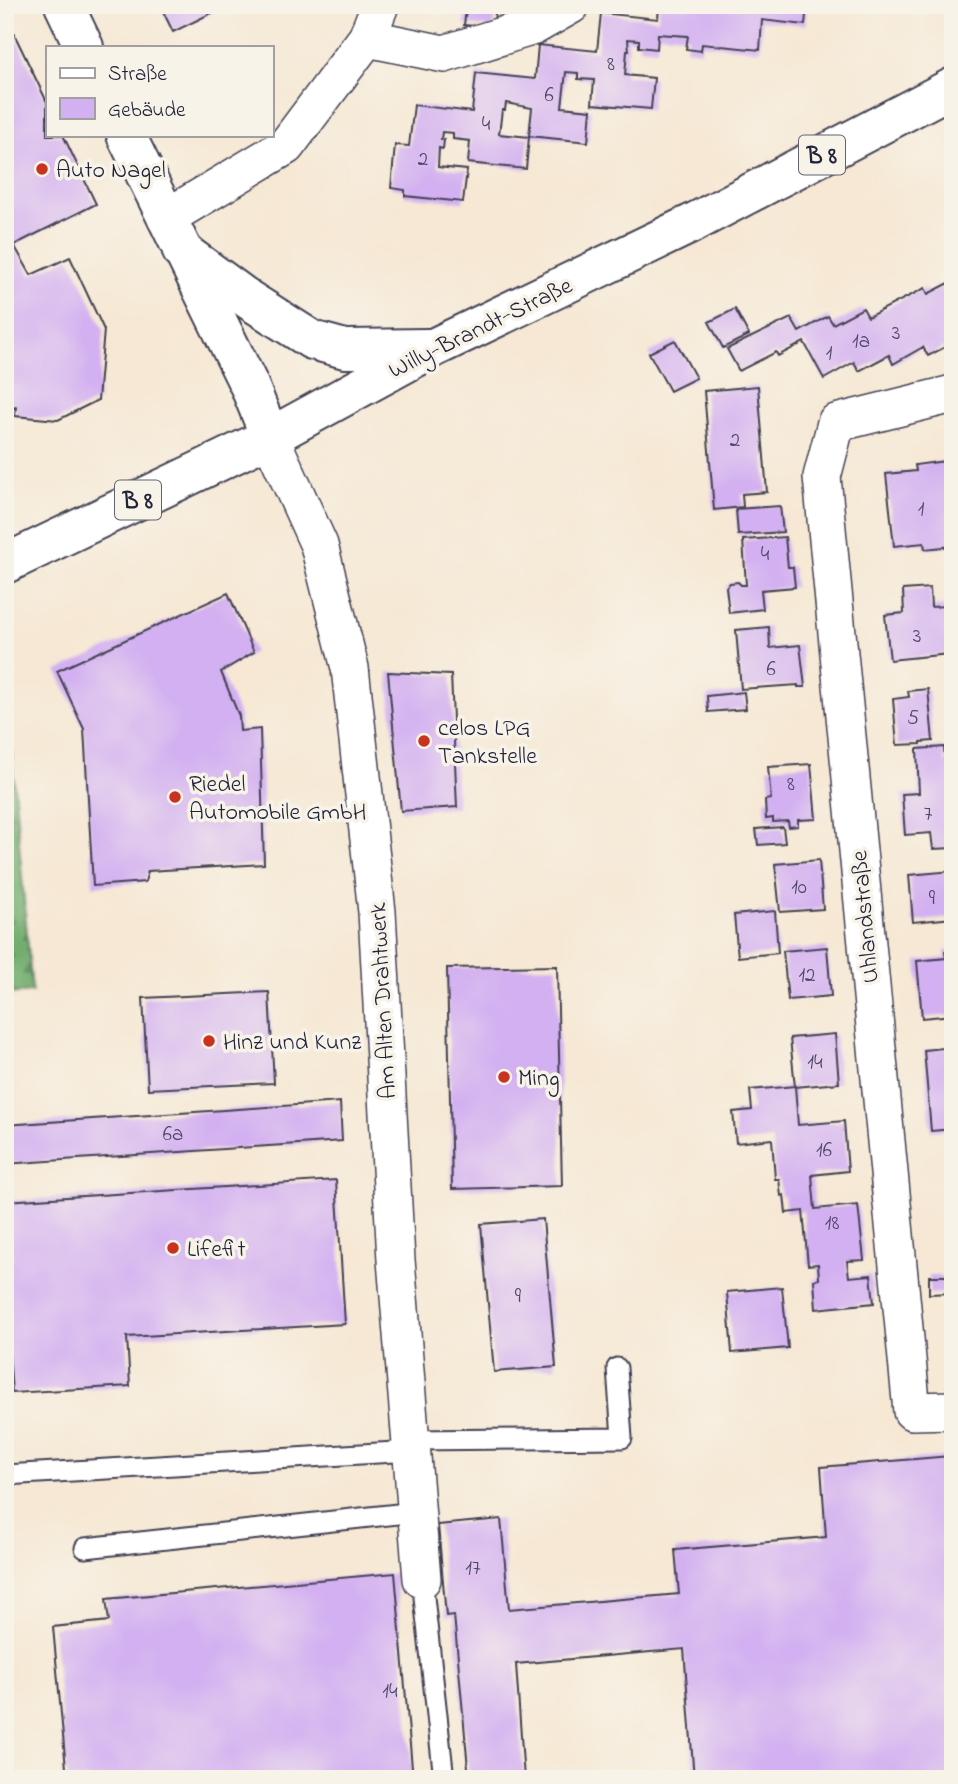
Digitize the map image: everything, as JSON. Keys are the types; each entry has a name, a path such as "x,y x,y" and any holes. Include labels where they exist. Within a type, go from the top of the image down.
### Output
{"main road":[{"path":"64,5 84,46"},
{"name":"Willy-Brandt-Straße","path":"5,564 270,437 433,348 691,224 953,87"},
{"path":"126,136 249,386 270,437"},
{"path":"182,251 249,300 312,340 345,349 433,348"}],"street":[{"path":"166,218 286,146 374,22 444,54 534,26 571,5"},
{"name":"Uhlandstraße","path":"953,394 836,424 822,477 912,1411 953,1410"},
{"name":"Am Alten Drahtwerk","path":"270,437 320,545 350,668 377,912 396,1260 422,1580"}],"lane":[{"path":"5,1475 411,1445 622,1438 617,1368"},
{"path":"85,1548 416,1512"},
{"path":"422,1580 444,1779"}],"green space":[{"path":"5,681 32,992 5,994"}],"building":[{"path":"160,5 228,5 173,32"},
{"path":"474,5 503,5 502,14 495,13 493,28 464,25 466,9 473,10"},
{"path":"659,5 807,5 805,25 762,20 760,50 702,44 701,51 686,49 688,36 658,34 657,49 639,47 639,40 628,39 625,75 654,78 651,109 592,104 594,80 578,79 578,73 566,72 562,107 591,110 588,142 529,136 532,108 506,103 505,110 502,110 499,134 529,137 526,169 468,163 470,141 453,139 453,133 442,132 443,149 439,148 438,167 467,170 463,202 405,196 405,190 391,188 395,145 409,146 414,105 472,112 476,73 535,79 538,45 597,51 601,13 658,19"},
{"path":"5,15 46,100 46,136 63,136 96,204 14,245 31,275 70,257 104,330 98,400 58,420 15,416 16,407 5,412"},
{"path":"953,281 953,343 928,356 923,347 893,364 889,355 859,371 854,362 824,379 804,342 778,356 776,352 739,371 727,349 791,318 799,332 828,316 833,324 863,308 868,317 925,288 928,294"},
{"path":"735,309 749,335 723,348 709,322"},
{"path":"675,340 696,378 670,391 649,353"},
{"path":"758,386 767,492 742,494 743,507 714,510 704,391"},
{"path":"953,460 953,546 925,549 924,543 894,546 886,474 916,471 915,465"},
{"path":"780,506 783,532 738,535 736,509"},
{"path":"785,537 788,567 793,567 795,587 761,590 763,609 729,613 726,587 730,583 738,582 746,585 743,540"},
{"path":"930,588 931,607 945,606 949,654 890,660 885,615 904,613 903,590"},
{"name":"Riedel Automobile GmbH","path":"228,593 254,652 221,672 239,716 240,731 260,729 264,864 148,871 145,882 93,886 84,729 57,671"},
{"path":"769,627 770,648 800,645 805,687 798,685 741,689 736,630"},
{"name":"celos LPG Tankstelle","path":"388,672 451,675 457,807 401,811"},
{"path":"928,689 933,741 897,745 893,699 909,697 908,691"},
{"path":"744,692 746,709 708,712 707,696"},
{"path":"944,747 945,762 950,762 952,782 953,848 933,849 931,833 905,835 902,794 919,793 917,749"},
{"path":"811,764 816,819 798,820 798,826 789,827 788,821 773,822 773,818 766,819 765,800 771,799 768,767"},
{"path":"783,827 785,843 758,845 756,829"},
{"path":"819,860 823,909 780,912 775,864"},
{"path":"953,871 953,918 913,922 909,875"},
{"path":"775,911 778,953 738,957 734,915"},
{"path":"827,947 831,996 788,1000 783,951"},
{"path":"953,950 953,1015 922,1018 917,961 946,958 945,951"},
{"name":"Ming","path":"557,966 562,1186 452,1189 447,968"},
{"name":"Hinz und Kunz","path":"269,992 274,1083 148,1089 143,998"},
{"path":"835,1034 839,1083 795,1087 790,1038"},
{"path":"953,1047 953,1129 931,1131 924,1050"},
{"path":"795,1086 798,1125 844,1121 848,1171 812,1175 815,1209 858,1205 864,1260 847,1261 849,1277 871,1275 874,1303 816,1309 814,1280 819,1279 818,1264 808,1265 803,1211 786,1213 779,1179 775,1179 772,1139 736,1143 733,1112 752,1110 750,1090"},
{"path":"340,1102 342,1141 5,1164 5,1125"},
{"name":"Lifefit","path":"336,1180 345,1324 127,1337 130,1386 12,1393 5,1295 5,1201"},
{"path":"543,1219 556,1367 494,1372 481,1224"},
{"path":"929,1276 953,1276 953,1293 929,1294"},
{"path":"782,1287 788,1348 732,1353 727,1292"},
{"path":"947,1322 953,1322 953,1361 948,1361"},
{"path":"950,1456 953,1490 953,1779 694,1779 684,1649 516,1664 524,1779 469,1779 454,1615 446,1616 438,1525 501,1519 509,1609 679,1594 675,1550 826,1537 821,1467"},
{"path":"395,1573 413,1779 67,1779 53,1627 109,1621 106,1599"}],"place":[{"name":"Auto Nagel","path":"42,169"},
{"name":"celos LPG Tankstelle","path":"424,741"},
{"name":"Riedel Automobile GmbH","path":"175,797"},
{"name":"Hinz und Kunz","path":"209,1041"},
{"name":"Ming","path":"504,1077"},
{"name":"Lifefit","path":"173,1248"}]}
